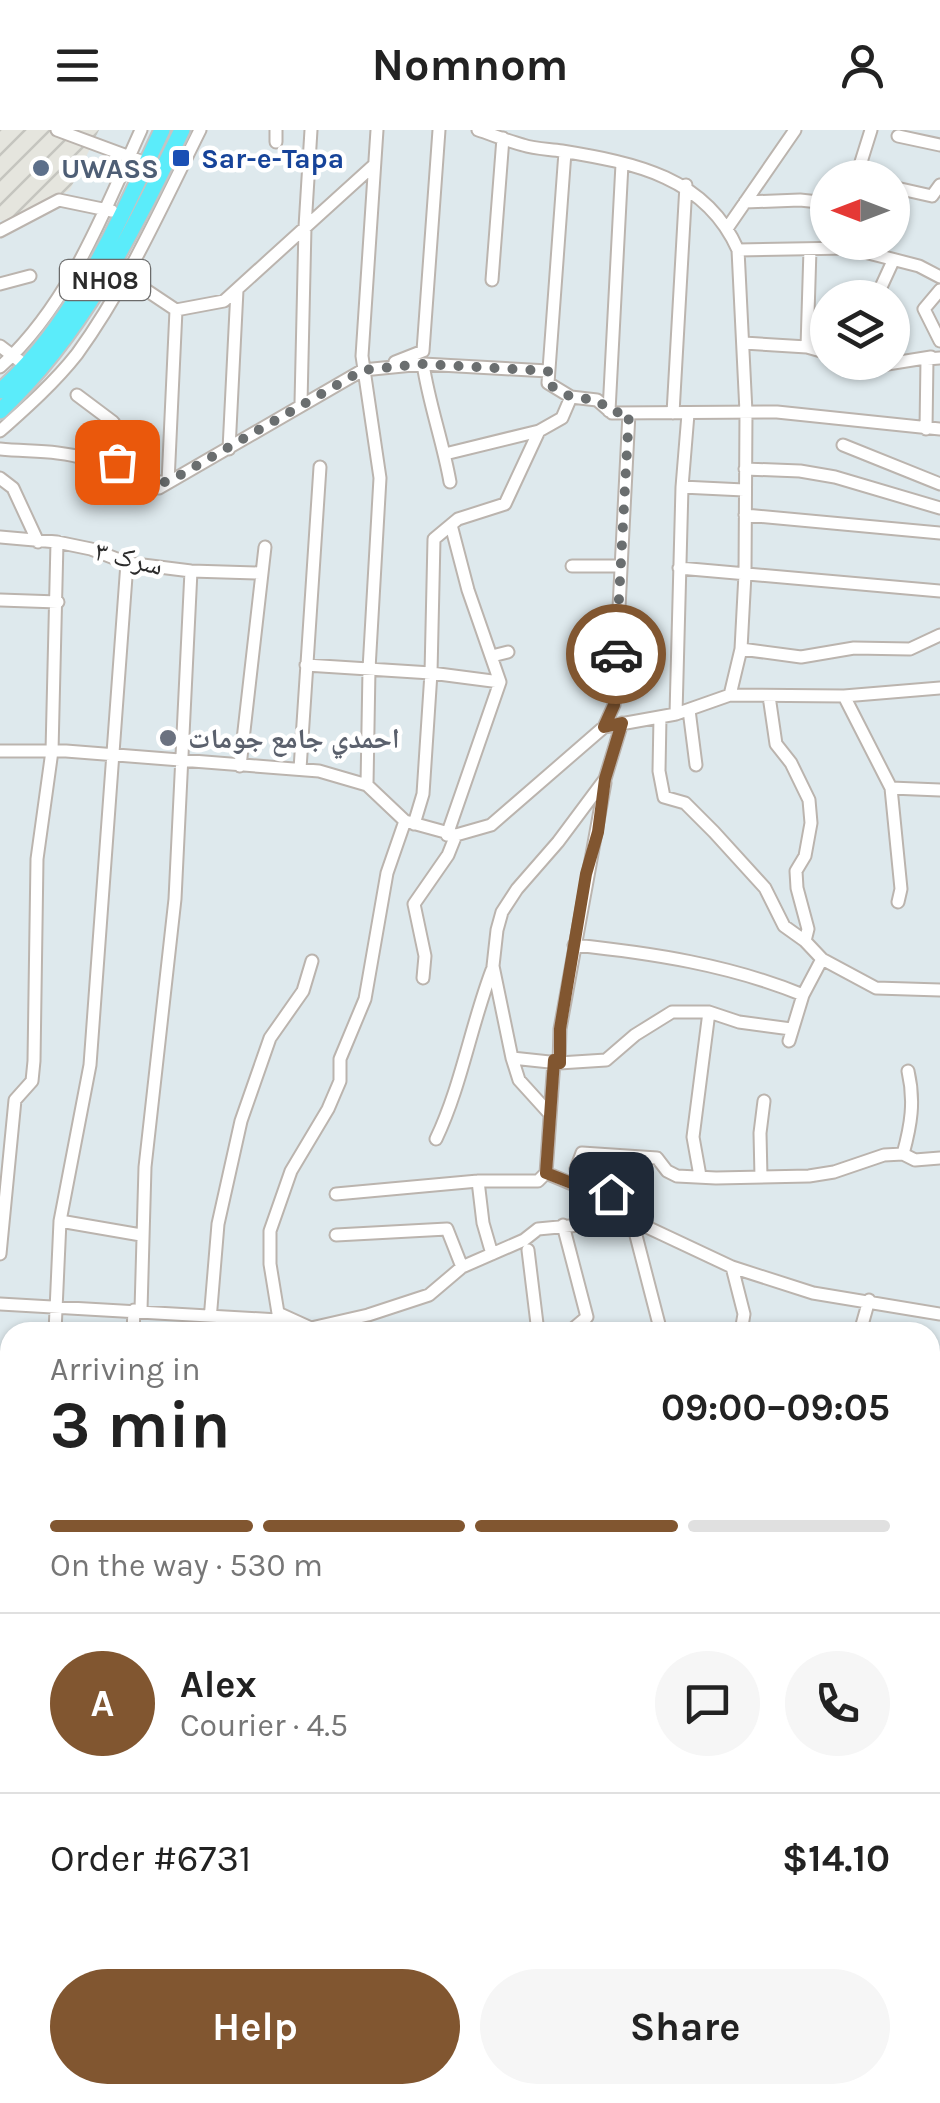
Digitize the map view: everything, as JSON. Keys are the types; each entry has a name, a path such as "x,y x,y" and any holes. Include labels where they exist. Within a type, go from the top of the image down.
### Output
{"highway":[{"name":"NH08","path":"0,411 19,360 62,331 93,269 113,211 146,163 162,130"},
{"name":"NH08","path":"9,390 120,272 182,130"}],"street":[{"path":"57,130 146,163"},
{"path":"0,367 19,360 113,211 141,130"},
{"path":"0,430 75,356 200,130"},
{"path":"301,403 305,227 312,130"},
{"path":"366,784 380,478 363,370 377,130"},
{"path":"392,364 423,350 439,130"},
{"path":"478,130 525,146 622,164 686,186 728,227 738,250 746,412 741,650 730,695"},
{"path":"728,227 795,130"},
{"path":"862,160 872,130"},
{"path":"898,136 940,145"},
{"path":"492,280 503,138"},
{"path":"565,152 548,384 571,397 597,400 609,411 777,412 940,429"},
{"path":"609,411 622,164"},
{"path":"120,272 176,310 224,301 374,165"},
{"path":"910,191 932,196 940,184"},
{"path":"673,412 686,186"},
{"path":"0,231 59,200 113,211"},
{"path":"745,202 810,201"},
{"path":"738,250 810,249 807,346"},
{"path":"890,260 919,266 940,277"},
{"path":"884,280 893,261"},
{"path":"0,284 30,276"},
{"path":"229,449 237,290"},
{"path":"940,290 924,309 940,341"},
{"path":"168,482 176,310"},
{"path":"744,343 810,347"},
{"path":"0,346 19,360"},
{"path":"910,361 936,357 926,430"},
{"path":"0,449 91,460 141,489 159,488 363,370 392,364 423,364 548,371"},
{"path":"423,364 450,482"},
{"path":"77,395 112,420 105,440 121,450 118,463 146,482 168,482"},
{"path":"445,454 539,431 562,418 571,397"},
{"path":"0,751 52,750 300,768 366,784 409,822 451,835 491,824 604,727 614,705 629,413"},
{"path":"688,414 679,568 683,712 696,765"},
{"path":"0,1304 279,1322 270,1264 270,1232 290,1171 328,1109 340,1081 340,1059 366,999 387,872 423,794 434,539 458,519 505,504 539,431"},
{"path":"843,445 940,484"},
{"path":"300,768 320,468"},
{"path":"745,469 835,477 940,508"},
{"path":"0,478 13,488 38,542"},
{"path":"682,487 744,490"},
{"path":"745,515 940,533"},
{"path":"423,978 425,956 414,904 448,855 500,682 451,526"},
{"name":"سرک ۳","path":"0,537 92,549 127,563 191,571 260,573"},
{"path":"0,1254 14,1100 32,1081 34,1061 37,859 52,750 57,542"},
{"path":"240,766 265,546"},
{"path":"56,1322 60,1221 90,1065 127,563"},
{"path":"572,566 620,566"},
{"path":"679,568 940,591"},
{"path":"134,1322 145,1167 175,899 191,571"},
{"path":"0,600 58,602"},
{"path":"741,650 801,657 854,648 910,649 940,635"},
{"path":"492,656 508,652"},
{"path":"306,665 500,682"},
{"path":"604,727 660,718 730,695 844,696 940,688"},
{"path":"769,696 776,744 791,763 808,800 811,823 805,856 796,871 808,929 805,941"},
{"path":"844,696 890,788 901,889 898,902"},
{"path":"660,718 658,771 664,796 684,803 714,832 765,888 784,926 822,959 876,988 940,990"},
{"path":"546,1173 548,1112 574,945 605,779 622,723"},
{"path":"436,1139 445,1120 473,1019 494,966 502,912 605,779"},
{"path":"890,788 940,790"},
{"path":"574,945 642,952 715,966 767,980 802,995"},
{"path":"512,1058 557,1062 606,1060 635,1035 672,1012 710,1012 790,1035 802,995 822,959"},
{"path":"210,1322 218,1224 241,1122 270,1038 302,991 312,961"},
{"path":"494,966 519,1080 548,1112"},
{"path":"700,1176 693,1138 710,1012"},
{"path":"904,1154 912,1122 913,1093 908,1071"},
{"path":"761,1177 764,1101"},
{"path":"578,1186 576,1169 582,1153 657,1158 677,1176 824,1174 884,1155 904,1154 916,1160 940,1158"},
{"path":"336,1194 478,1181 532,1182 546,1173"},
{"path":"546,1173 611,1194 632,1220 659,1322"},
{"path":"478,1181 483,1223 492,1254"},
{"path":"337,1322 430,1295 462,1268 538,1230 632,1220 732,1267 814,1293 940,1314"},
{"path":"60,1221 142,1236"},
{"path":"563,1225 587,1317 581,1322"},
{"path":"336,1235 447,1229 462,1268"},
{"path":"528,1250 537,1322"},
{"path":"732,1267 743,1322"},
{"path":"863,1322 869,1300"}],"shaded area":[{"name":"UWASS","path":"0,130 99,130 70,190 8,223 0,220"}],"way so far":[{"path":"117,462 146,482 168,482 363,370 392,364 423,364 548,371 548,384 571,397 597,400 609,411 629,413 616,654"}],"place":[{"name":"Sar-e-Tapa","path":"181,158"},
{"name":"UWASS","path":"41,168"},
{"name":"احمدي جامع جومات","path":"168,738"}],"route":[{"path":"611,1194 546,1173 554,1060 560,1063 560,1029 586,874 598,832 605,779 622,723 604,727 614,705 616,654"}]}
